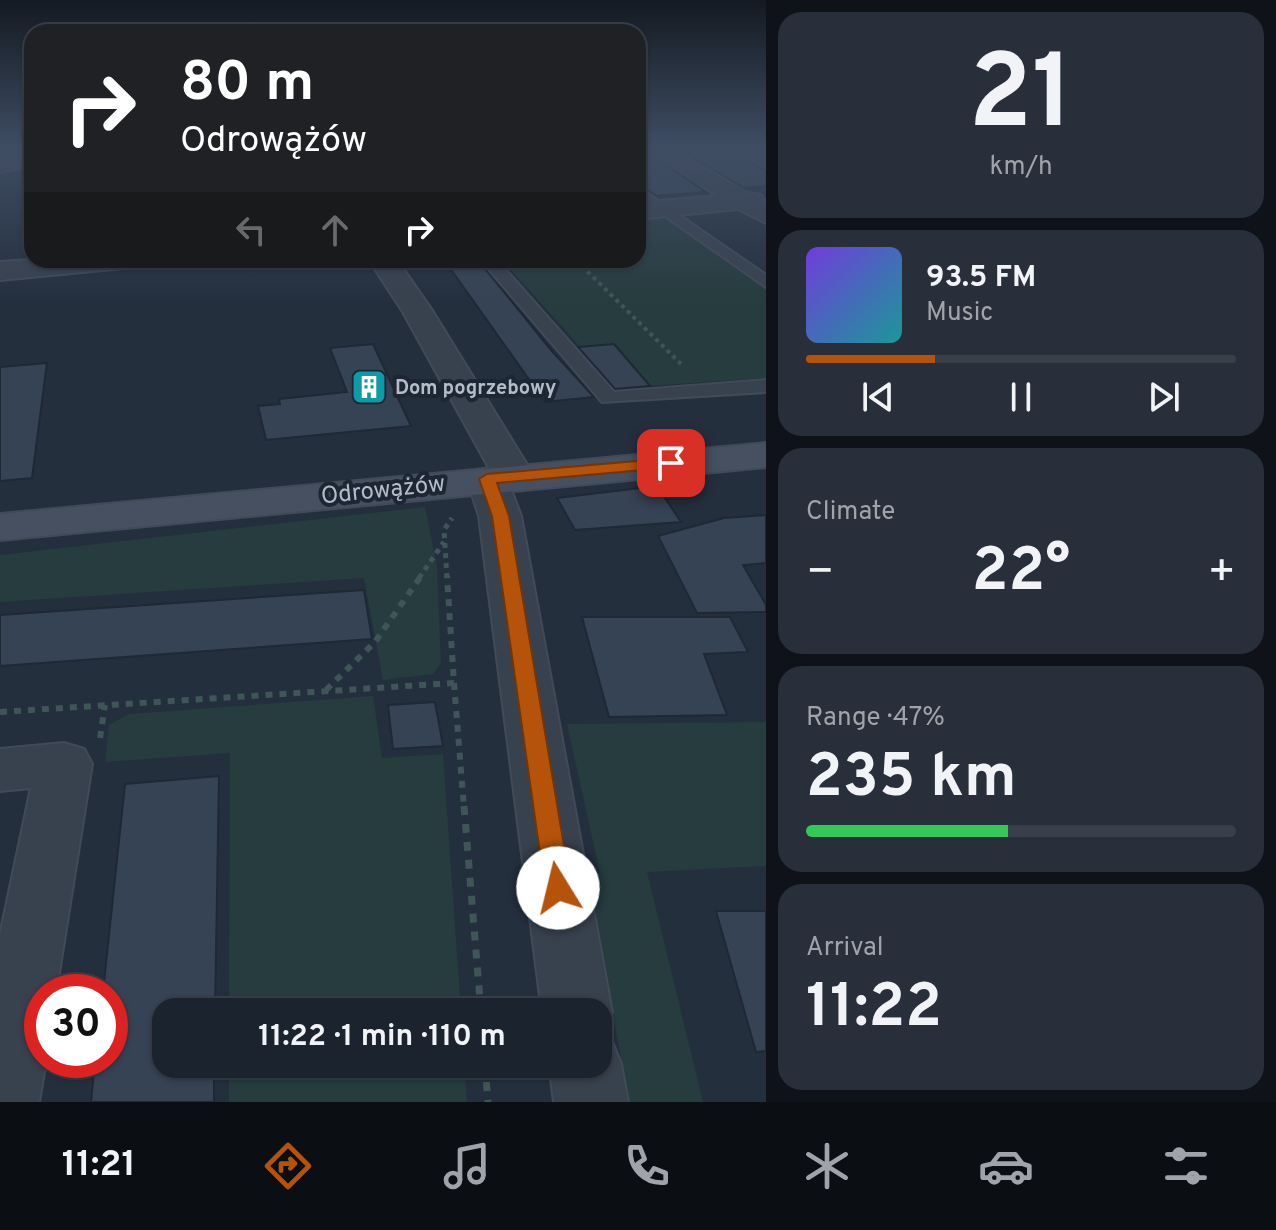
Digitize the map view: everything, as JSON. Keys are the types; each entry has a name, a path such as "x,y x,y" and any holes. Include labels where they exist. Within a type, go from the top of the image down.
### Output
{"street":[{"path":"650,210 755,200 766,215"},
{"path":"0,271 34,268"},
{"path":"388,268 418,312 486,488 500,516 575,998"},
{"name":"Odrowążów","path":"0,527 486,488 766,455"},
{"path":"0,770 64,764 2,1102"},
{"path":"587,1078 591,1102"}],"lane":[{"path":"650,210 766,282"},
{"path":"496,268 609,398 766,386"}],"path":[{"path":"585,268 624,304 706,391"},
{"path":"480,998 444,530 486,488"},
{"path":"325,691 375,642 445,541"},
{"path":"0,712 454,683"},
{"path":"486,1078 488,1102"}],"green space":[{"path":"662,215 766,288 766,378 617,388 509,268 646,268 646,216"},
{"path":"425,507 437,567 441,663 433,674 383,680 364,578 0,602 0,555"},
{"path":"373,696 382,758 443,754 460,998 229,998 230,753 105,762 109,725 129,714"},
{"path":"766,722 766,866 647,872 703,1102 629,1102 588,876 600,873 567,724"},
{"path":"229,1078 465,1078 467,1102 229,1102"}],"building":[{"path":"450,268 484,268 594,397 545,402"},
{"path":"373,344 411,426 266,440 258,406 280,404 279,399 347,392 330,348"},
{"path":"614,344 650,386 615,389 578,347"},
{"path":"47,363 32,478 0,481 0,367"},
{"path":"657,486 681,522 575,530 557,498"},
{"path":"766,515 766,563 743,565 766,605 766,612 697,613 658,536 724,518"},
{"path":"364,590 372,639 0,666 0,615"},
{"path":"582,617 730,617 748,652 704,654 727,715 609,717"},
{"path":"435,702 443,746 393,749 388,705"},
{"path":"219,776 215,998 152,998 152,1078 214,1078 214,1102 91,1102 93,1078 128,1078 128,974 105,974 125,784"},
{"path":"716,911 766,911 766,1051 756,1052"}],"place":[{"name":"Dom pogrzebowy","path":"369,387"}],"route":[{"path":"558,888 500,516 487,479 671,463"}]}
